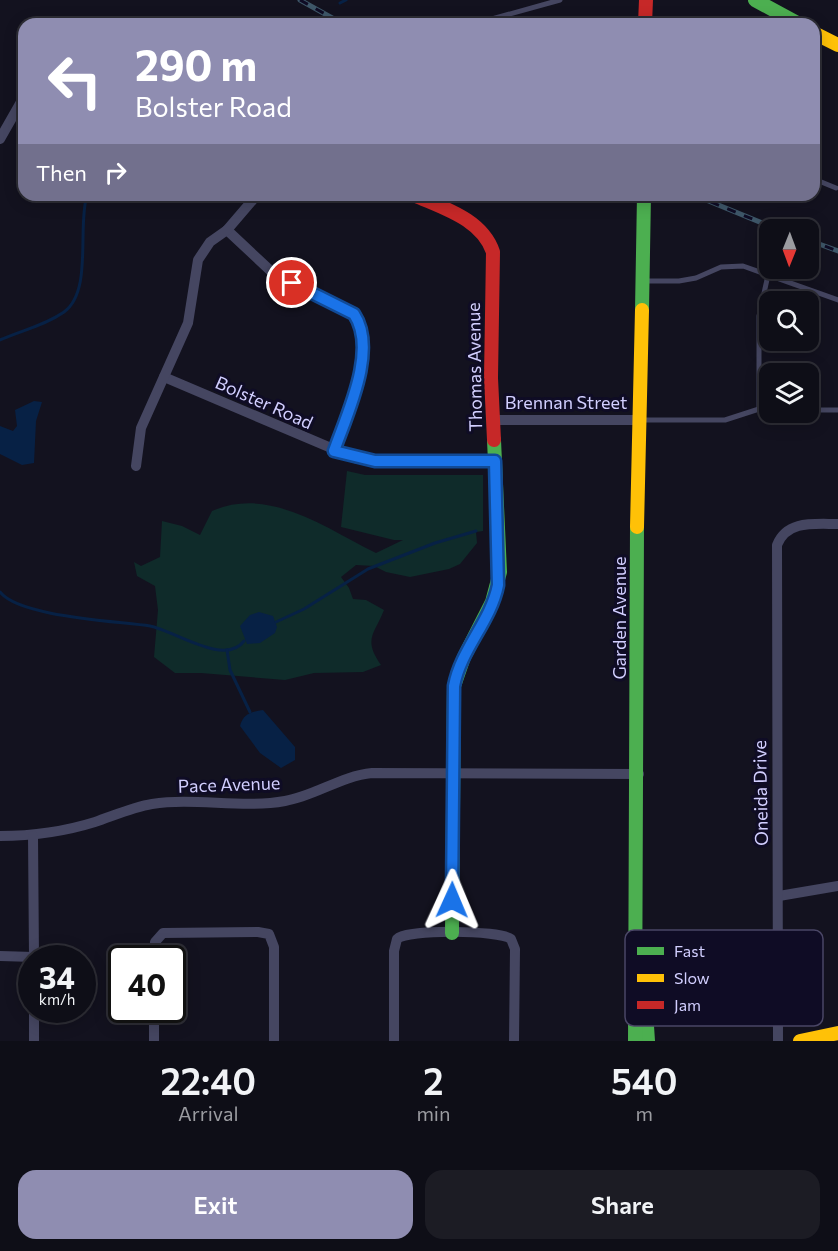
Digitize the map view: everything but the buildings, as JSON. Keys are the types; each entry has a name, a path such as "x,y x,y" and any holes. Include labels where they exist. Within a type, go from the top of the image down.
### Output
{"street":[{"path":"645,18 646,0"},
{"path":"755,0 787,18"},
{"path":"820,39 838,45"},
{"path":"0,139 18,107"},
{"path":"136,466 141,428 188,323 198,260 210,242 227,230 252,201"},
{"name":"Thomas Avenue","path":"426,201 478,227 491,243 491,378 498,585 492,603 456,677 453,693 452,933"},
{"name":"Garden Avenue","path":"638,930 638,420 644,280 644,201"},
{"path":"227,230 269,270 354,314 360,323 360,374 334,451"},
{"name":"Bolster Road","path":"164,377 334,451 375,461 495,461"},
{"name":"Brennan Street","path":"494,420 638,420"},
{"name":"Oneida Drive","path":"779,930 776,769 777,545 781,535 798,525 838,524"},
{"name":"Pace Avenue","path":"0,836 33,836 91,823 152,804 268,804 301,798 364,774 639,774"},
{"path":"33,836 34,945"},
{"path":"779,896 838,886"},
{"path":"155,945 163,933 258,932 269,934 274,947 274,1041"},
{"path":"394,1041 394,951 397,939 406,934 452,933 501,934 511,939 514,944 514,1041"},
{"path":"0,956 18,957"},
{"path":"34,1023 34,1041"},
{"path":"154,1023 154,1041"},
{"name":"Garden Avenue","path":"635,1026 635,1041"},
{"path":"646,1026 648,1041"},
{"name":"Oneida Drive","path":"778,1026 778,1041"},
{"path":"800,1041 838,1033"}],"lane":[{"path":"497,18 560,0"},
{"path":"820,181 836,188"},
{"path":"644,280 679,281 732,266 759,271"},
{"path":"759,363 759,316 767,279"},
{"path":"779,279 838,300"},
{"path":"638,420 726,420 759,409"},
{"path":"819,410 838,410"}],"green space":[{"path":"347,471 365,475 483,475 483,531 476,532 477,543 460,564 449,569 410,577 386,572 374,566 356,565 341,577 353,599 366,600 384,610 371,643 381,665 363,672 314,673 285,680 175,673 154,657 158,610 155,586 137,576 134,562 141,566 160,557 162,521 182,526 200,535 212,511 233,505 254,504 296,513 376,553 403,540 394,540 341,527"}],"water":[{"path":"34,401 42,402 36,421 34,463 22,465 0,454 0,426 13,431 17,426 15,410"},
{"path":"259,612 273,616 277,627 275,633 260,643 247,644 240,626 250,615"},
{"path":"263,710 295,747 295,760 281,768 260,753 240,726 248,714"}],"waterway":[{"path":"340,3 346,0"},
{"path":"0,340 49,321 64,312 73,302 78,289 83,258 86,201"},
{"path":"276,622 304,609 368,569 435,543 476,531"},
{"path":"0,592 27,607 70,617 150,626 212,649 235,648 244,641"},
{"path":"227,650 230,670 250,712"}],"railway":[{"path":"300,0 332,18"},
{"path":"709,201 759,222"},
{"path":"819,244 838,251"}],"traffic: fast":[{"path":"755,0 788,18"},
{"path":"642,310 644,201"},
{"path":"452,933 454,686 464,657 492,602 500,572 494,440"},
{"path":"635,930 637,527"},
{"path":"635,1026 635,1041"},
{"path":"647,1026 648,1041"}],"traffic: slow":[{"path":"820,36 838,45"},
{"path":"637,527 642,310"},
{"path":"800,1041 838,1033"}],"traffic: jam":[{"path":"645,18 646,0"},
{"path":"428,201 471,223 488,241 493,252 491,378 494,440"}],"route":[{"path":"292,283 354,314 360,323 358,385 334,451 357,459 375,461 495,461 500,572 497,591 462,660 454,686 452,900"}]}
